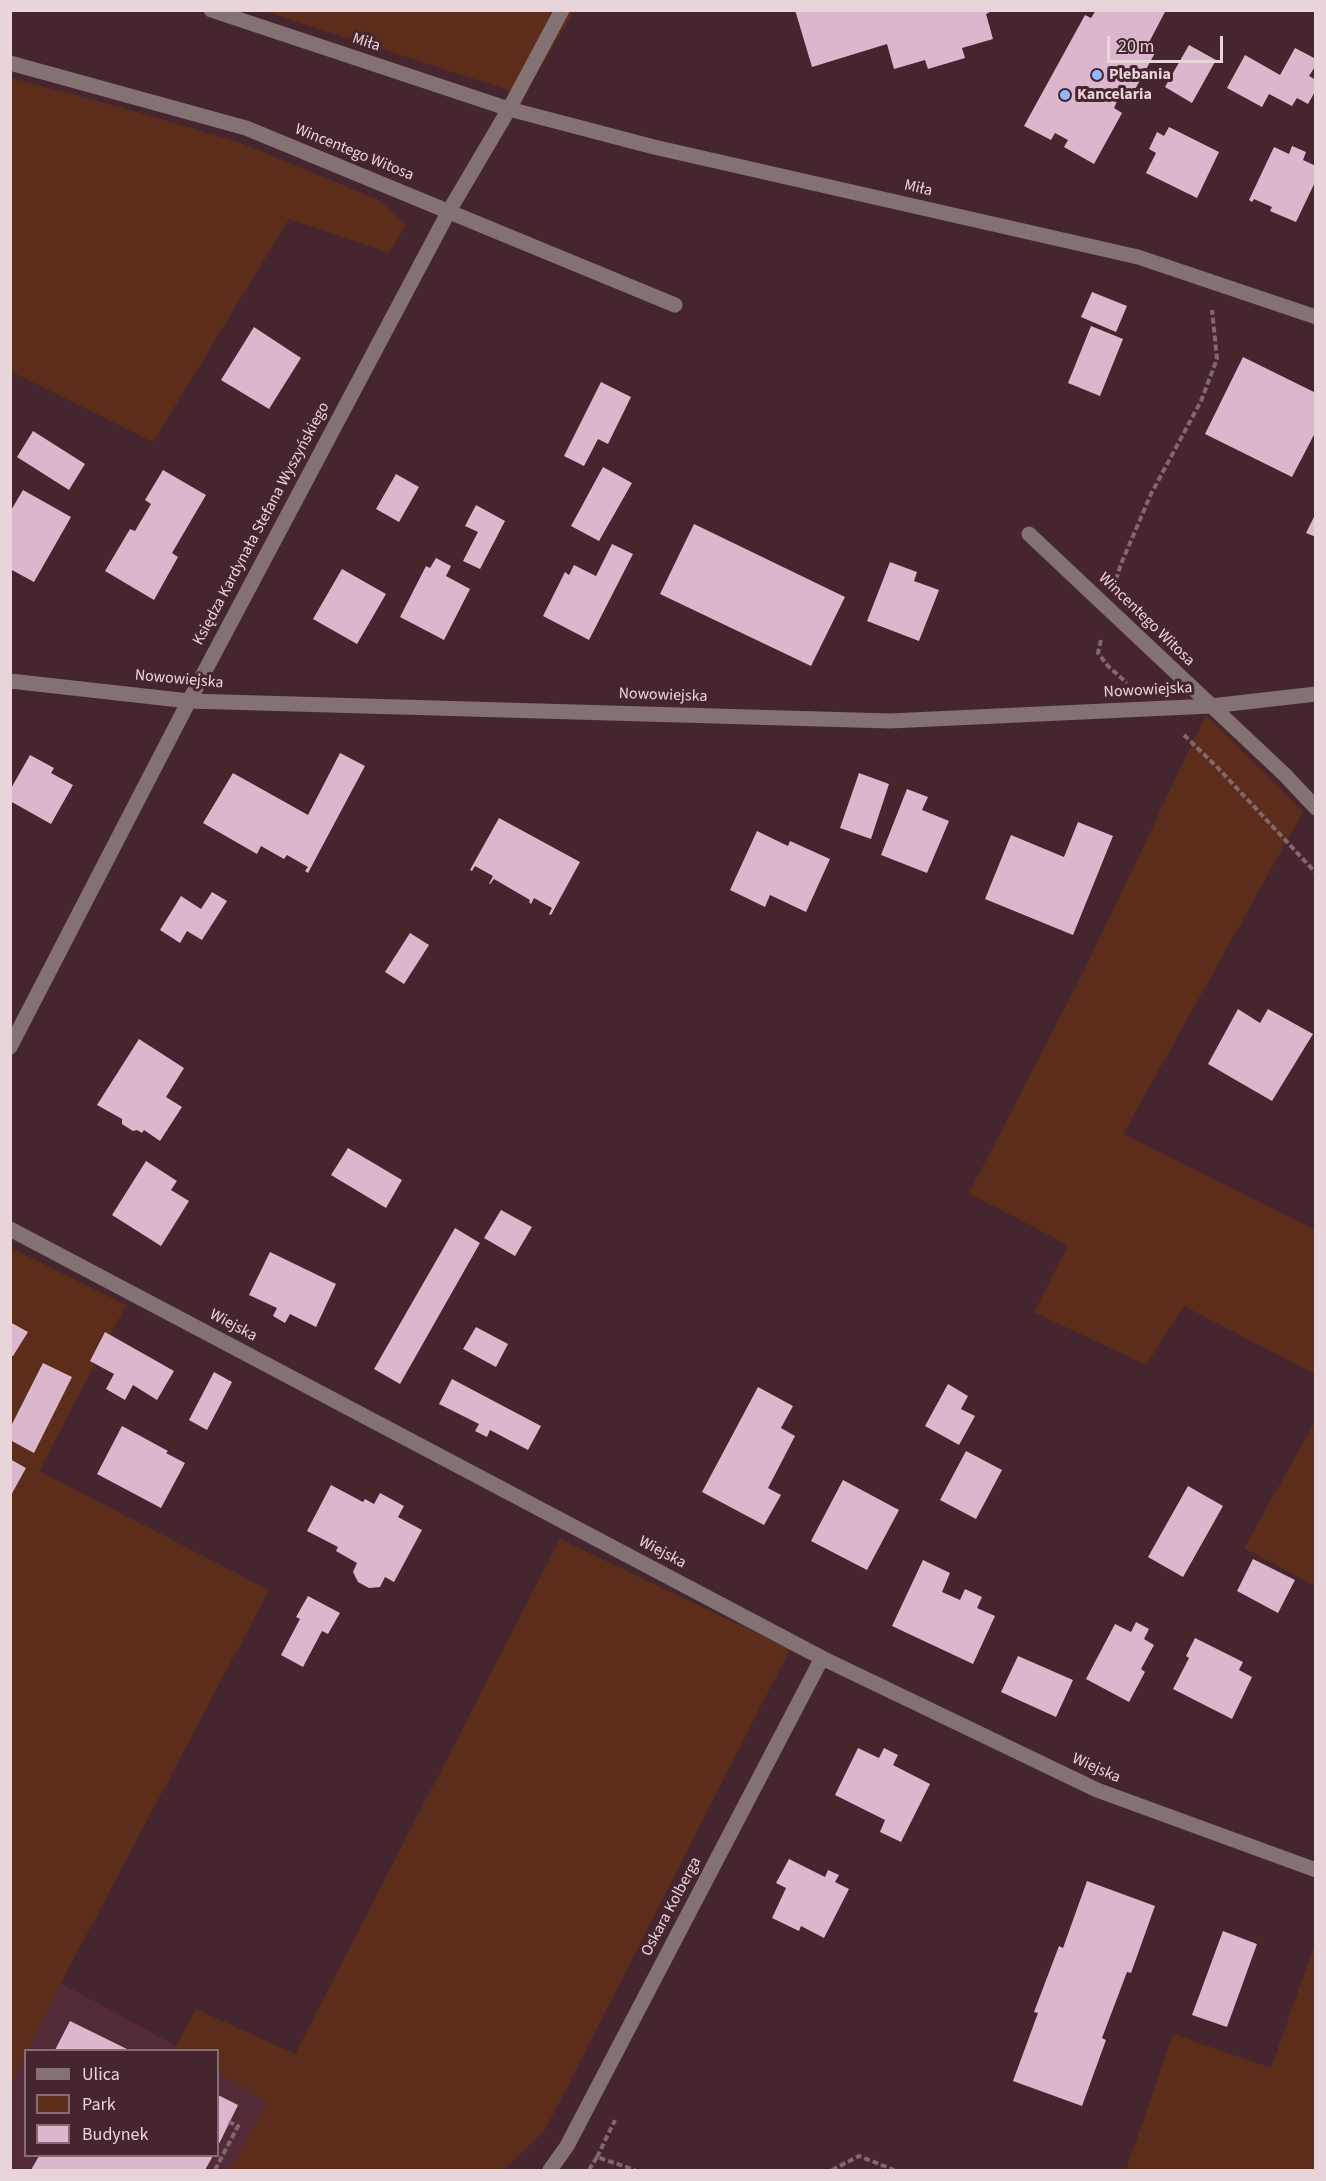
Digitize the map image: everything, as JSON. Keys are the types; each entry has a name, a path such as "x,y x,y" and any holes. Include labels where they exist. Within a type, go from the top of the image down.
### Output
{"street":[{"name":"Miła","path":"211,10 509,109 654,147 1138,257 1316,317"},
{"path":"449,212 509,109 562,10"},
{"name":"Wincentego Witosa","path":"10,63 246,128 675,305"},
{"name":"Księdza Kardynała Stefana Wyszyńskiego","path":"10,1047 189,700 449,212"},
{"name":"Wincentego Witosa","path":"1029,534 1285,775 1316,808"},
{"name":"Nowowiejska","path":"10,681 189,700 890,721 1211,706 1316,694"},
{"name":"Wiejska","path":"10,1229 822,1658 1097,1790 1316,1870"},
{"name":"Oskara Kolberga","path":"550,2170 567,2146 822,1658"}],"path":[{"path":"1210,282 1217,359 1201,401 1151,494 1121,564 1098,653 1108,666 1218,768 1316,873"},
{"path":"215,2170 238,2126 229,2122"},
{"path":"832,2170 859,2156 894,2170"},
{"path":"589,2170 597,2157 635,2170"}],"shaded area":[{"path":"61,1983 181,2049 28,2049"},
{"path":"24,2057 24,2157 219,2157 219,2073 267,2103 233,2170 11,2170 10,2085"}],"green space":[{"path":"263,11 574,11 524,95"},
{"path":"11,78 238,142 381,201 406,225 389,253 289,219 153,442 11,373"},
{"path":"1206,715 1303,812 1123,1134 1315,1230 1315,1374 1184,1306 1146,1365 1034,1312 1068,1245 969,1193 1084,971"},
{"path":"11,1248 126,1305 39,1471 269,1590 61,1983 28,2049 24,2049 24,2057 11,2085"},
{"path":"1315,1422 1315,1586 1244,1548"},
{"path":"560,1539 790,1649 545,2130 504,2170 230,2170 267,2103 219,2073 219,2049 181,2049 176,2046 196,2009 295,2054"},
{"path":"1315,1943 1315,2170 1126,2170 1173,2034 1271,2068"}],"building":[{"path":"795,10 994,10 986,14 993,39 962,48 965,58 928,69 925,60 894,69 887,44 812,67"},
{"name":"Plebania","path":"1096,10 1166,10 1146,48 1155,53 1128,102 1119,97 1114,108 1122,113 1094,164 1064,147 1068,140 1055,133 1051,140 1024,126 1085,15 1091,18"},
{"path":"1189,45 1216,60 1192,103 1165,87"},
{"path":"1295,48 1316,59 1316,65 1309,76 1316,80 1316,90 1308,104 1297,98 1292,106 1269,94 1262,107 1227,88 1245,55 1280,75"},
{"path":"1169,127 1219,152 1197,198 1146,173 1156,153 1149,149 1157,132 1164,136"},
{"path":"1292,146 1306,152 1303,160 1316,166 1316,180 1296,222 1270,211 1272,207 1254,199 1252,202 1249,200 1274,147 1289,154"},
{"path":"1092,292 1127,306 1116,332 1081,317"},
{"path":"1091,326 1123,339 1100,396 1068,383"},
{"path":"254,327 301,358 269,409 221,380"},
{"path":"1243,357 1316,393 1316,431 1292,477 1205,434"},
{"path":"601,382 631,397 608,444 598,439 584,466 564,456"},
{"path":"33,431 85,464 69,490 17,457"},
{"path":"603,467 632,483 599,541 571,526"},
{"path":"163,470 206,495 172,553 178,557 154,600 105,571 130,529 135,531 151,504 145,500"},
{"path":"396,474 419,487 399,522 376,509"},
{"path":"23,490 71,517 34,582 10,569 10,512"},
{"path":"476,505 505,521 480,569 463,561 478,532 465,526"},
{"path":"1316,513 1316,537 1306,533"},
{"path":"694,524 845,597 811,666 660,594"},
{"path":"612,544 633,554 589,640 543,616 565,572 569,575 574,565 596,576"},
{"path":"436,558 451,566 446,576 470,589 444,640 400,617 426,566 430,568"},
{"path":"890,562 917,572 914,581 939,590 919,641 867,621"},
{"path":"342,569 386,594 357,644 313,619"},
{"path":"340,753 365,766 308,873 305,871 308,867 287,855 284,859 261,846 257,854 203,823 233,773 308,815"},
{"path":"30,755 54,768 51,773 73,785 51,824 10,801 10,790"},
{"path":"859,773 889,784 871,839 840,828"},
{"path":"907,789 928,797 922,810 949,821 927,873 881,855"},
{"path":"499,818 580,862 551,915 549,914 552,908 534,898 531,904 530,900 494,879 489,884 493,876 475,866 472,871 470,870"},
{"path":"1078,822 1113,836 1073,935 985,899 1011,835 1064,857"},
{"path":"757,831 788,846 790,841 830,859 806,912 770,895 765,907 730,890"},
{"path":"212,892 227,901 202,940 187,931 180,943 160,930 181,896 201,909"},
{"path":"410,933 429,945 404,984 385,972"},
{"path":"1238,1009 1260,1023 1268,1009 1313,1034 1272,1101 1208,1064"},
{"path":"139,1039 184,1068 166,1097 182,1107 160,1141 144,1130 142,1133 137,1130 133,1131 122,1124 122,1119 97,1105"},
{"path":"348,1148 402,1180 386,1208 331,1175"},
{"path":"146,1161 177,1181 171,1190 189,1201 161,1246 112,1215"},
{"path":"501,1210 532,1227 515,1256 484,1238"},
{"path":"455,1228 480,1243 400,1384 374,1369"},
{"path":"270,1252 336,1284 316,1327 290,1314 285,1323 273,1316 277,1308 249,1295"},
{"path":"10,1322 28,1332 13,1356 10,1355"},
{"path":"476,1327 508,1344 496,1367 463,1349"},
{"path":"105,1332 174,1371 157,1400 133,1385 125,1400 106,1389 114,1374 90,1361"},
{"path":"43,1363 72,1377 34,1453 10,1440 10,1428"},
{"path":"214,1372 232,1382 207,1430 189,1420"},
{"path":"452,1379 541,1426 528,1450 490,1430 487,1437 475,1431 479,1424 439,1404"},
{"path":"948,1384 968,1396 961,1409 975,1416 959,1445 925,1426"},
{"path":"758,1387 793,1406 781,1428 795,1436 768,1488 781,1495 764,1525 702,1492"},
{"path":"122,1426 185,1463 161,1508 97,1474"},
{"path":"966,1451 1002,1470 976,1519 940,1500"},
{"path":"10,1459 26,1468 10,1497"},
{"path":"843,1480 899,1510 867,1570 811,1541"},
{"path":"331,1485 363,1502 365,1499 374,1504 380,1493 404,1506 398,1517 422,1530 394,1582 385,1577 380,1587 369,1588 358,1582 353,1572 357,1563 336,1551 338,1547 307,1531"},
{"path":"1188,1486 1223,1506 1183,1577 1148,1557"},
{"path":"1253,1559 1295,1580 1278,1613 1237,1591"},
{"path":"923,1560 950,1573 942,1592 960,1600 965,1589 982,1597 977,1608 995,1616 973,1664 892,1626"},
{"path":"308,1596 340,1613 328,1634 322,1631 303,1667 281,1655 300,1619 296,1617"},
{"path":"1136,1622 1149,1629 1144,1639 1154,1645 1141,1669 1145,1672 1129,1702 1086,1679 1115,1624 1131,1632"},
{"path":"1195,1638 1243,1662 1239,1670 1252,1677 1232,1719 1173,1689 1189,1658 1186,1656"},
{"path":"1018,1656 1073,1680 1056,1717 1001,1692"},
{"path":"858,1748 879,1758 884,1748 898,1755 893,1765 930,1784 901,1842 880,1832 885,1820 835,1795"},
{"path":"789,1859 825,1877 828,1870 839,1875 835,1882 849,1889 824,1938 801,1926 799,1931 772,1918 786,1888 776,1883"},
{"path":"1087,1881 1155,1906 1131,1973 1127,1972 1102,2038 1106,2040 1082,2106 1013,2081 1038,2013 1034,2012 1059,1946 1063,1948"},
{"path":"1223,1931 1257,1944 1227,2027 1192,2015"},
{"path":"70,2021 127,2049 56,2049"},
{"path":"219,2096 238,2105 219,2144"},
{"path":"38,2157 212,2157 205,2170 31,2170"}],"place":[{"name":"Plebania","path":"1097,75"},
{"name":"Kancelaria","path":"1065,95"}]}
